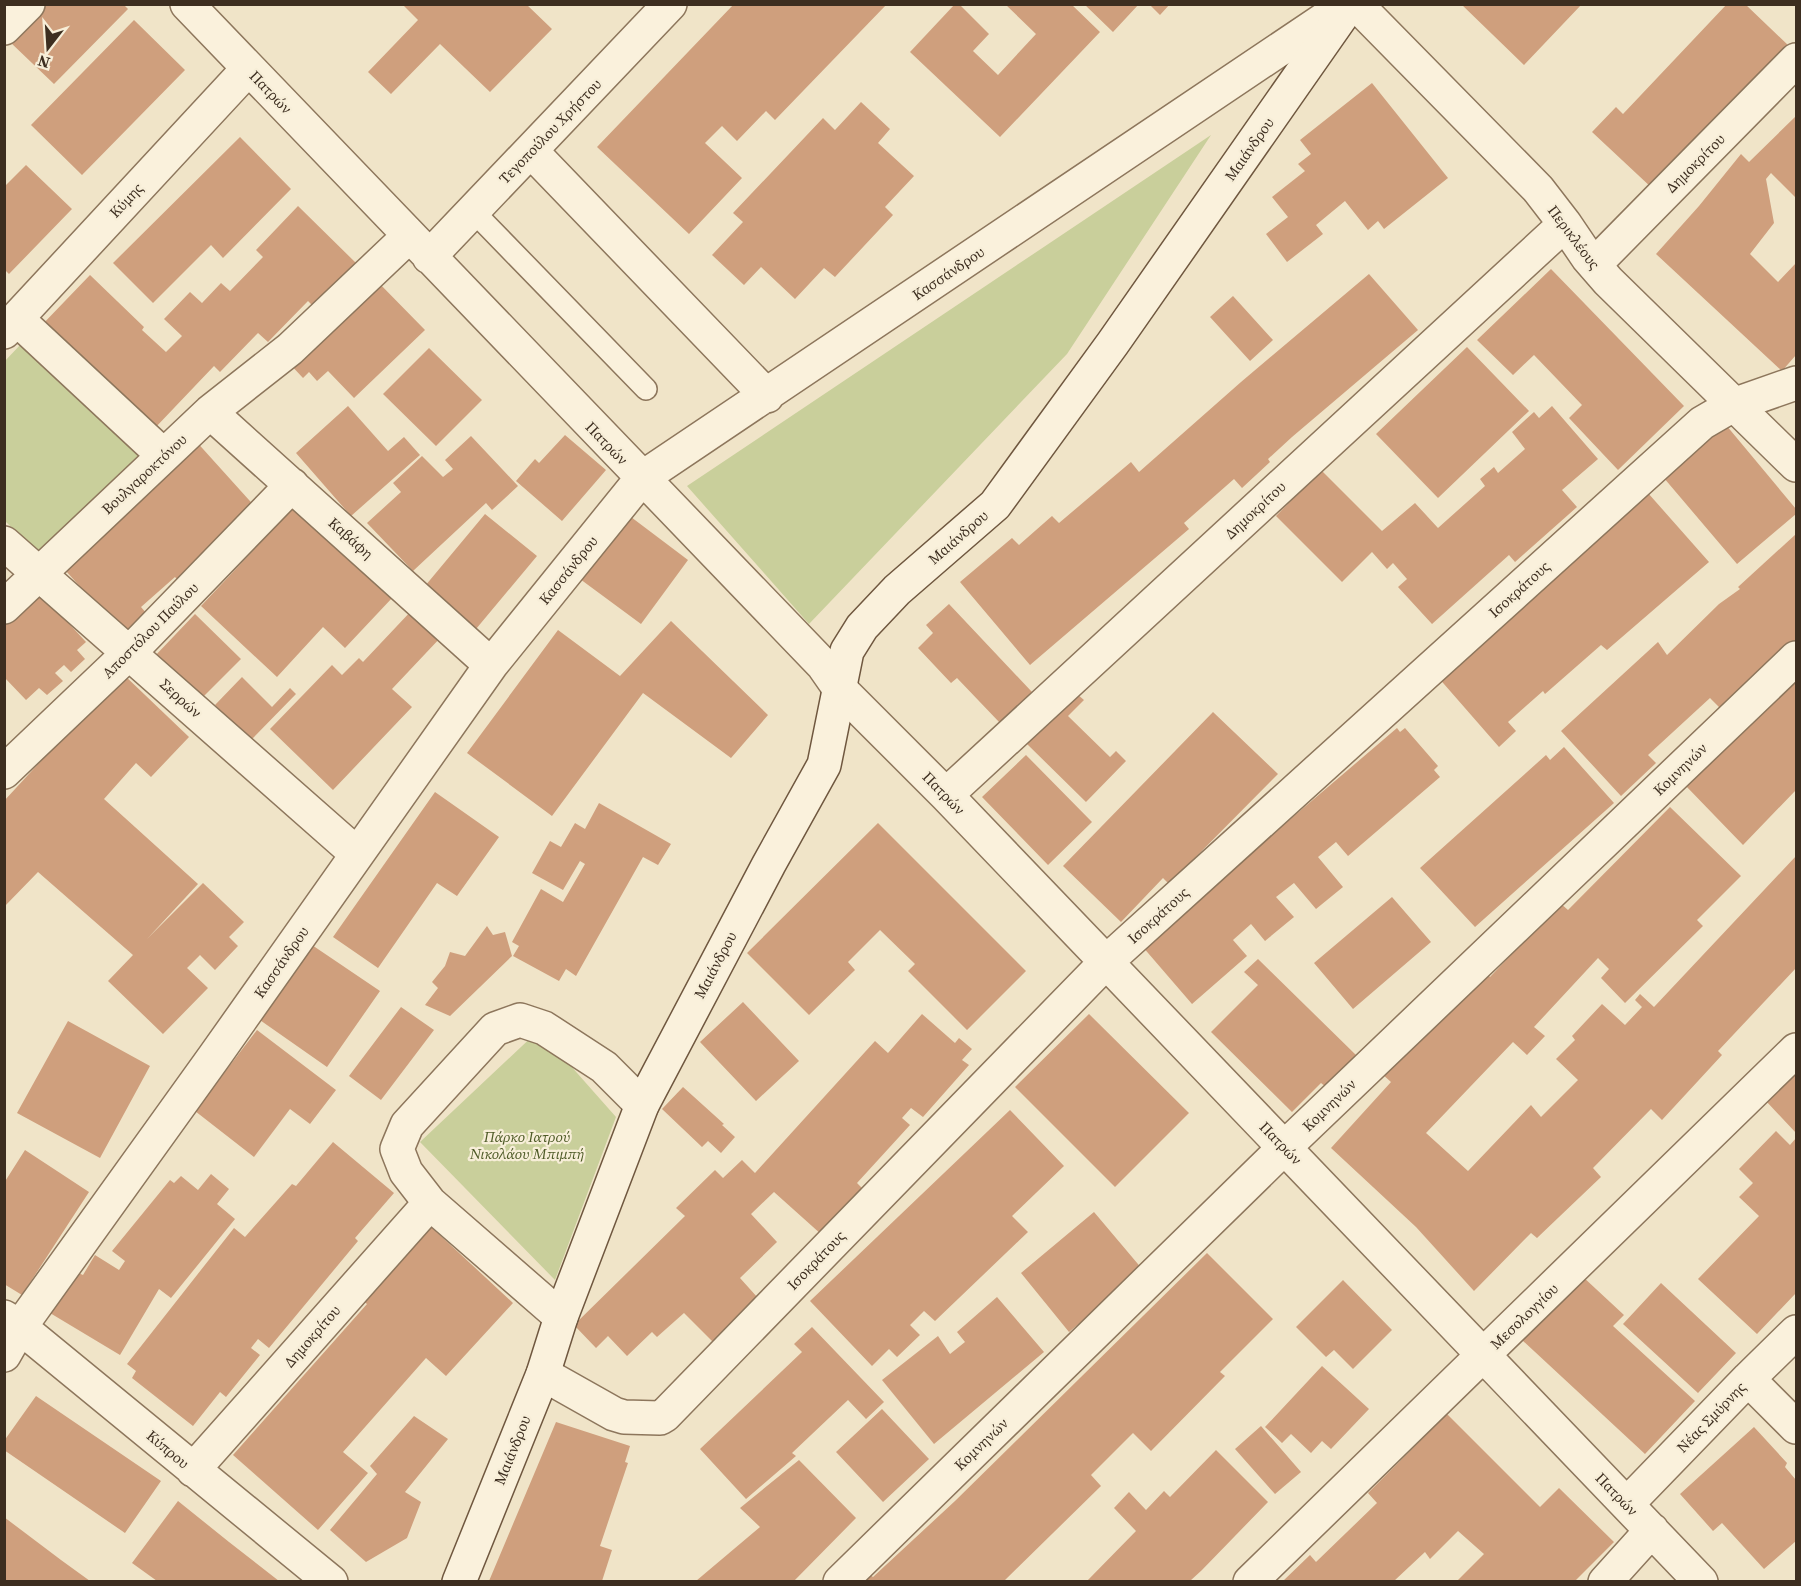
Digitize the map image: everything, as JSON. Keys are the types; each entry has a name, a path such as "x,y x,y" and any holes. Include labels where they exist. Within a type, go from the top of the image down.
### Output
{"street":[{"path":"4,28 28,4"},
{"name":"Τεγοπούλου Χρήστου","path":"290,348 419,247 473,211 670,4"},
{"name":"Κασσάνδρου","path":"4,1355 12,1322 357,854 491,665 642,478 1348,4"},
{"name":"Μαιάνδρου","path":"459,1581 543,1374 561,1317 642,1105 824,765 847,651 862,627 897,590 995,505 1113,343 1348,4"},
{"name":"Περικλέους","path":"1356,4 1538,189 1594,265 1733,405 1797,465"},
{"name":"Πατρών","path":"201,10 248,69 823,665 839,688 946,795 1701,1581"},
{"name":"Δημοκρίτου","path":"1594,265 1797,60"},
{"name":"Κύμης","path":"11,325 248,69"},
{"path":"531,151 766,396"},
{"name":"Δημοκρίτου","path":"946,795 1565,224"},
{"path":"11,325 163,455"},
{"name":"Βουλγαροκτόνου","path":"4,607 210,412 290,348"},
{"name":"Ισοκράτους","path":"543,1374 614,1414 624,1417 651,1418 665,1415 1106,962 1702,423 1733,405 1797,383"},
{"name":"Καβάφη","path":"210,412 491,665"},
{"name":"Αποστόλου Παύλου","path":"4,772 130,652 292,485"},
{"name":"Σερρών","path":"4,543 357,854"},
{"name":"Κομνηνών","path":"840,1581 1285,1147 1797,658"},
{"path":"561,1317 430,1203 406,1172 397,1149 407,1125 495,1029 520,1020 544,1028 604,1067 642,1105"},
{"name":"Μεσολογγίου","path":"1250,1581 1797,1050"},
{"name":"Δημοκρίτου","path":"194,1470 430,1203"},
{"name":"Κύπρου","path":"12,1322 330,1581"},
{"name":"Νέας Σμύρνης","path":"1627,1504 1748,1379 1797,1332"},
{"path":"1748,1379 1797,1427"},
{"path":"1605,1581 1652,1530"}],"lane":[{"path":"473,211 646,389"}],"green space":[{"path":"1211,135 1067,354 809,624 687,486"},
{"path":"21,344 141,454 37,552 5,521 4,362"},
{"name":"Πάρκο Ιατρού Νικολάου Μπιμπή","path":"539,1030 616,1117 555,1280 420,1142"}],"building":[{"path":"402,4 526,4 552,29 490,92 440,44 391,94 368,72 418,20"},
{"path":"734,4 887,4 775,120 766,111 737,141 722,126 705,143 742,178 689,234 597,147"},
{"path":"955,4 959,4 989,34 973,51 998,75 1036,34 1005,4 1071,4 1100,32 1000,137 910,52"},
{"path":"1084,4 1139,4 1113,32"},
{"path":"1149,4 1170,4 1160,15"},
{"path":"1461,4 1582,4 1524,65"},
{"path":"1727,4 1745,4 1789,46 1653,189 1592,132 1616,107 1623,114"},
{"path":"46,5 124,5 128,9 54,84 10,42"},
{"path":"134,20 185,70 82,175 31,125"},
{"path":"1372,83 1448,178 1384,229 1378,221 1368,230 1345,201 1316,225 1323,234 1287,262 1266,234 1288,217 1272,197 1305,171 1298,164 1311,154 1300,140"},
{"path":"861,102 890,129 878,143 914,176 885,207 893,215 835,277 824,268 795,299 761,267 744,285 712,255 743,222 733,213 823,118 835,130"},
{"path":"1796,116 1796,198 1771,173 1766,179 1774,223 1750,254 1778,282 1796,263 1796,355 1782,371 1656,254 1741,154 1749,162"},
{"path":"240,137 291,189 223,258 211,245 153,303 113,263"},
{"path":"26,165 72,209 9,274 4,269 4,187"},
{"path":"298,206 356,263 313,306 308,301 268,342 258,333 220,372 214,366 154,429 39,328 90,275 144,327 142,330 166,352 182,336 164,319 190,292 202,303 221,283 230,291 263,257 256,250"},
{"path":"1551,269 1684,406 1618,470 1569,418 1582,405 1534,355 1513,375 1477,340"},
{"path":"1369,274 1418,330 1292,437 1242,488 1234,479 1184,523 1189,529 1030,665 960,582 1012,538 1019,545 1052,516 1059,523 1131,462 1139,472"},
{"path":"375,279 425,330 354,398 328,371 317,381 309,372 303,378 288,362"},
{"path":"1233,296 1273,340 1250,361 1210,317"},
{"path":"1467,347 1529,411 1438,498 1376,434"},
{"path":"429,348 482,400 436,446 383,394"},
{"path":"348,406 388,451 404,437 420,455 351,516 296,453"},
{"path":"1552,406 1598,459 1562,490 1577,507 1515,562 1509,555 1432,624 1398,587 1407,579 1393,563 1387,569 1372,552 1342,582 1276,516 1321,470 1382,531 1415,503 1438,528 1485,486 1480,479 1494,467 1498,473 1525,449 1512,432 1534,412 1539,418"},
{"path":"1721,419 1796,509 1796,514 1737,564 1658,471"},
{"path":"565,435 606,470 562,521 516,481 535,459 539,463"},
{"path":"471,436 518,486 492,510 486,503 413,571 367,523 401,492 393,483 422,456 443,477 453,469 445,460"},
{"path":"194,439 258,510 183,586 175,577 141,607 147,614 123,635 58,562"},
{"path":"1648,493 1709,562 1607,650 1601,645 1545,694 1543,691 1508,722 1516,731 1499,747 1437,676"},
{"path":"295,506 393,597 345,648 323,627 277,677 201,606"},
{"path":"485,514 537,556 476,629 425,586"},
{"path":"627,514 688,560 641,624 580,579"},
{"path":"1796,534 1796,640 1723,711 1710,698 1648,755 1656,763 1621,796 1561,731 1658,642 1667,655 1719,604 1740,589 1738,587"},
{"path":"37,589 86,642 77,650 85,659 71,672 64,665 55,673 63,681 47,695 39,688 26,700 4,677 4,620"},
{"path":"949,604 1032,692 1000,723 957,678 951,683 918,648 933,633 926,625"},
{"path":"413,609 442,636 392,689 412,707 333,790 270,729 332,665 342,675 359,658 363,662"},
{"path":"195,614 241,659 198,702 153,658"},
{"path":"671,621 768,715 731,758 643,693 552,816 467,753 558,630 620,676"},
{"path":"122,673 189,737 151,777 136,763 104,799 198,884 147,939 203,883 244,922 229,937 238,946 215,970 200,955 187,968 208,988 163,1034 108,981 133,955 38,872 4,907 4,801"},
{"path":"242,677 272,707 290,688 296,694 251,740 215,705"},
{"path":"1796,678 1796,790 1743,845 1685,785"},
{"path":"1077,694 1084,700 1068,716 1110,757 1116,751 1126,761 1086,802 1027,744"},
{"path":"1213,712 1278,774 1169,884 1163,878 1121,922 1063,866"},
{"path":"1397,728 1400,732 1405,728 1438,766 1434,770 1440,777 1348,856 1336,842 1318,857 1343,887 1316,909 1294,883 1276,897 1294,917 1265,941 1251,924 1233,940 1247,956 1192,1004 1142,946"},
{"path":"1564,747 1614,803 1475,927 1420,868 1546,755 1550,760"},
{"path":"1026,755 1092,822 1048,865 982,797"},
{"path":"435,792 499,837 457,896 437,883 378,968 333,937"},
{"path":"599,803 671,844 658,865 643,857 576,976 566,969 559,981 513,956 519,946 512,942 541,889 563,902 585,864 580,861 563,890 532,873 550,841 561,847 575,823 585,829"},
{"path":"1670,807 1741,876 1697,920 1703,926 1625,1003 1601,978 1609,969 1598,958 1534,1027 1545,1036 1527,1055 1513,1042 1426,1133 1468,1171 1531,1105 1541,1117 1578,1080 1556,1059 1575,1040 1572,1036 1602,1004 1625,1025 1642,1007 1635,1000 1640,994 1654,1007 1796,856 1796,968 1718,1051 1722,1055 1662,1120 1651,1109 1593,1168 1601,1177 1537,1238 1531,1233 1474,1291 1416,1227 1331,1148 1391,1082 1381,1073 1481,968 1490,977 1560,903 1568,910"},
{"path":"878,823 1026,971 967,1030 908,971 915,964 880,930 848,962 855,970 809,1015 747,953"},
{"path":"1392,897 1431,942 1353,1009 1314,963"},
{"path":"487,926 493,935 505,932 512,956 450,1016 425,1005 438,988 432,982 445,966 450,952 465,956"},
{"path":"309,943 380,991 327,1067 257,1018"},
{"path":"1258,959 1357,1056 1326,1087 1321,1083 1292,1112 1211,1032 1258,985 1244,972"},
{"path":"743,1002 799,1061 756,1101 700,1042"},
{"path":"401,1007 434,1030 381,1100 349,1076"},
{"path":"922,1014 955,1043 959,1038 972,1049 962,1060 969,1065 923,1117 911,1108 902,1118 910,1125 857,1183 864,1190 822,1235 774,1192 751,1214 777,1242 740,1278 758,1298 713,1342 684,1313 657,1337 652,1332 627,1356 608,1336 596,1348 574,1325 685,1216 676,1208 715,1170 723,1178 742,1160 755,1173 875,1041 888,1053"},
{"path":"1089,1014 1189,1113 1115,1187 1015,1087"},
{"path":"68,1021 150,1066 100,1158 17,1113"},
{"path":"257,1030 336,1090 310,1124 290,1109 254,1157 195,1111"},
{"path":"1796,1072 1796,1133 1766,1101"},
{"path":"683,1087 735,1137 721,1153 708,1141 702,1147 662,1109"},
{"path":"1010,1110 1064,1166 1012,1216 1028,1232 935,1321 924,1311 910,1325 920,1335 897,1357 889,1349 872,1366 810,1301"},
{"path":"1776,1131 1790,1145 1796,1138 1796,1293 1757,1334 1698,1279 1759,1216 1739,1197 1753,1183 1739,1169"},
{"path":"333,1142 394,1193 355,1238 358,1241 269,1348 258,1339 251,1348 260,1355 226,1397 220,1392 193,1426 132,1378 136,1371 127,1364 234,1228 245,1237 292,1184 296,1186"},
{"path":"25,1150 89,1192 22,1295 4,1284 4,1183"},
{"path":"211,1174 229,1189 217,1204 235,1219 171,1298 159,1289 120,1355 50,1313 76,1272 83,1275 95,1255 119,1270 125,1261 112,1251 170,1180 174,1183 181,1176 198,1190"},
{"path":"1094,1212 1143,1270 1069,1332 1021,1273"},
{"path":"429,1225 513,1303 446,1376 426,1358 343,1452 368,1473 318,1530 233,1455 367,1304 361,1299"},
{"path":"1207,1253 1273,1319 1220,1372 1225,1376 1151,1451 1133,1433 1091,1475 1101,1486 1004,1581 857,1581 866,1572 873,1577 955,1501"},
{"path":"1582,1276 1624,1315 1613,1326 1695,1401 1645,1454 1522,1340"},
{"path":"1343,1280 1392,1330 1353,1369 1334,1350 1326,1357 1296,1327"},
{"path":"1661,1283 1736,1353 1698,1393 1623,1324"},
{"path":"997,1297 1044,1352 934,1444 882,1380 938,1336 950,1354 965,1342 957,1332"},
{"path":"812,1327 884,1402 866,1419 848,1400 792,1453 796,1456 746,1499 700,1449 802,1352 794,1344"},
{"path":"1322,1366 1369,1409 1331,1449 1322,1441 1311,1453 1291,1434 1282,1443 1265,1427"},
{"path":"36,1396 161,1481 125,1533 4,1450 4,1441"},
{"path":"882,1409 929,1459 883,1502 836,1452"},
{"path":"1447,1414 1540,1507 1559,1488 1614,1542 1575,1581 1457,1581 1484,1554 1458,1531 1430,1559 1425,1552 1394,1581 1283,1581 1310,1555 1316,1562 1377,1503 1368,1493"},
{"path":"414,1416 448,1439 405,1492 421,1502 407,1538 366,1562 330,1530 377,1474 370,1466"},
{"path":"556,1422 630,1446 625,1462 628,1463 600,1546 612,1550 602,1581 489,1581"},
{"path":"1261,1426 1301,1472 1275,1494 1235,1449"},
{"path":"1754,1427 1787,1463 1785,1467 1796,1480 1796,1541 1764,1569 1722,1523 1713,1531 1680,1494"},
{"path":"1216,1450 1268,1502 1202,1570 1190,1581 1087,1581 1136,1531 1114,1508 1129,1492 1146,1510 1164,1491 1170,1497"},
{"path":"799,1460 856,1518 794,1581 696,1581 760,1527 740,1508"},
{"path":"178,1501 279,1581 157,1581 132,1563"},
{"path":"4,1517 61,1560 90,1581 4,1581"}]}
